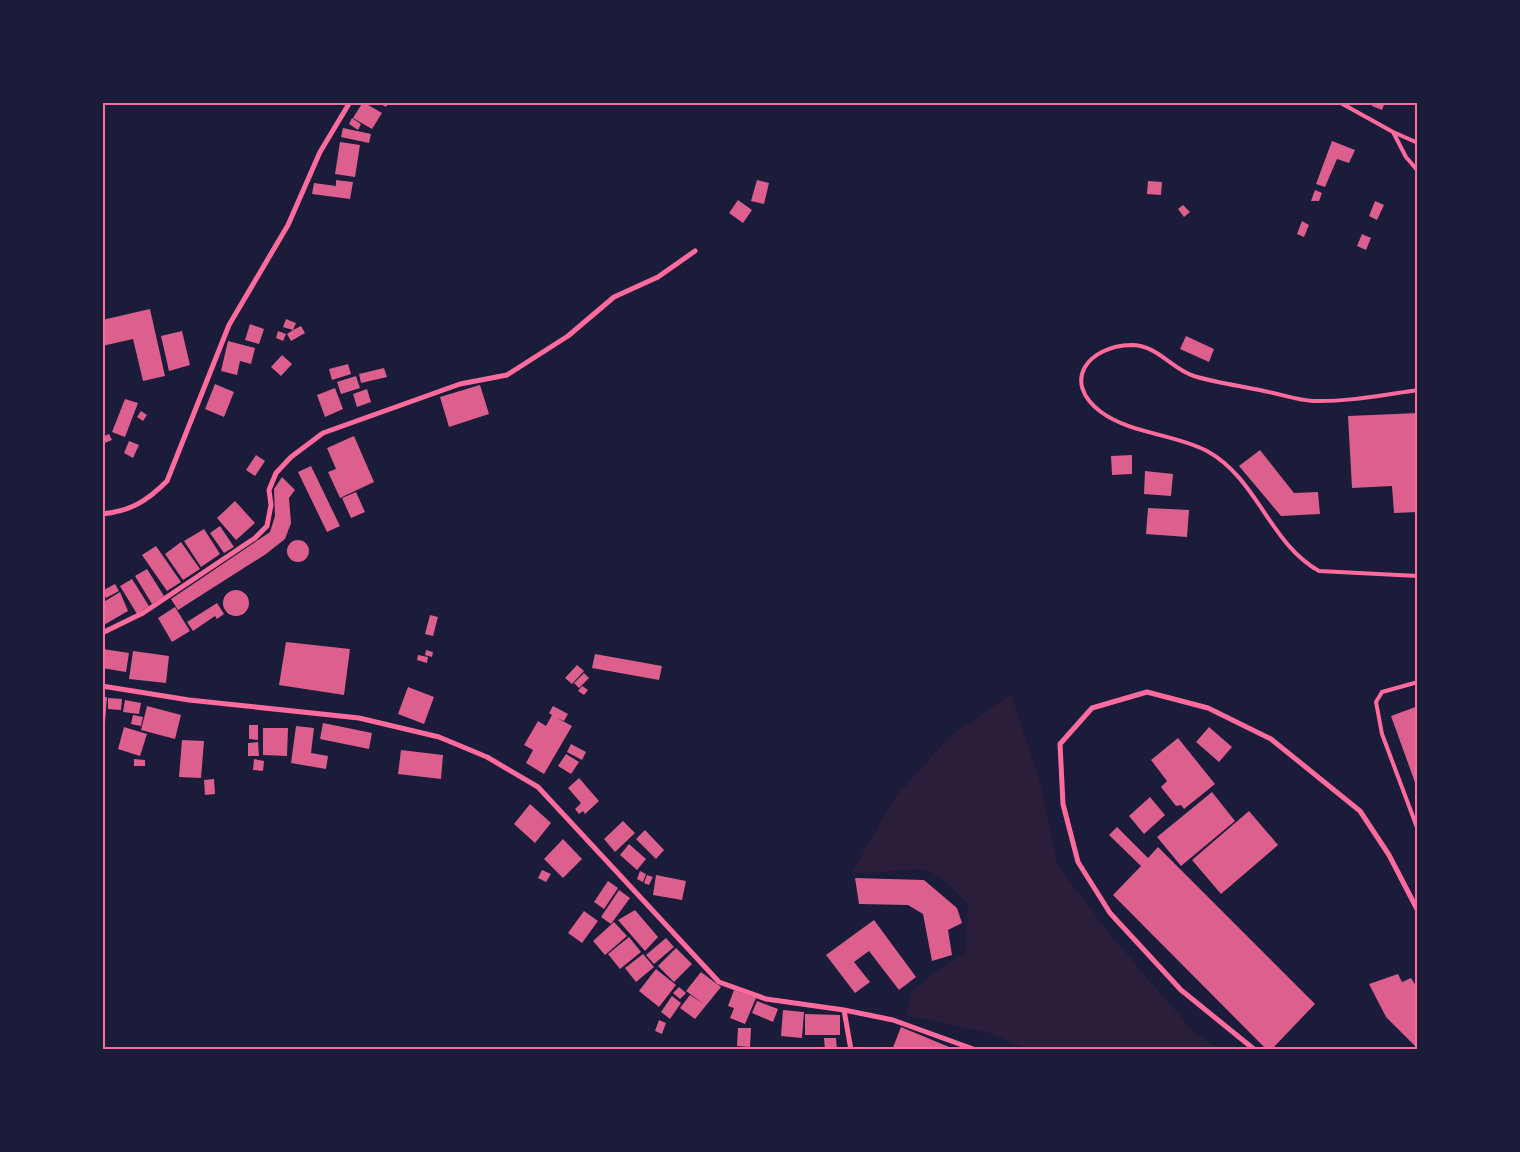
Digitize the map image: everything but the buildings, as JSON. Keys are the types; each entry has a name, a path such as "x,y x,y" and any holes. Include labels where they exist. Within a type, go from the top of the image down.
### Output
{"street":[{"path":"102,514 117,513 147,501 167,481 229,325 288,226 320,152 350,102"},
{"path":"102,633 143,612 255,538 267,526 271,505 269,490 276,473 291,457 324,433 460,384 507,375 568,336 614,296 658,277 695,251"},
{"path":"102,686 189,700 359,718 439,737 487,757 538,787 718,982 766,999 844,1010 893,1020 976,1050"},
{"path":"1255,1050 1182,990 1110,913 1078,862 1062,804 1060,744 1092,708 1147,692 1208,708 1271,739 1360,811 1389,855 1418,911"},
{"path":"844,1010 851,1050"}],"lane":[{"path":"1338,102 1393,132 1418,143"},
{"path":"1393,132 1406,157 1418,171"},
{"path":"1418,390 1348,401 1310,401 1192,376 1162,355 1146,347 1132,345 1119,347 1094,358 1081,373 1081,384 1085,394 1102,412 1139,428 1189,443 1224,462 1249,488 1260,508 1296,555 1307,564 1319,571 1418,576"},
{"path":"1418,682 1382,692 1376,702 1382,734 1418,830"}],"shaded area":[{"path":"1011,694 1039,778 1058,866 1112,937 1193,1031 1218,1049 1025,1049 993,1034 906,1015 912,991 938,970 966,952 968,904 942,880 933,873 926,871 852,872 894,799 948,738"}]}
